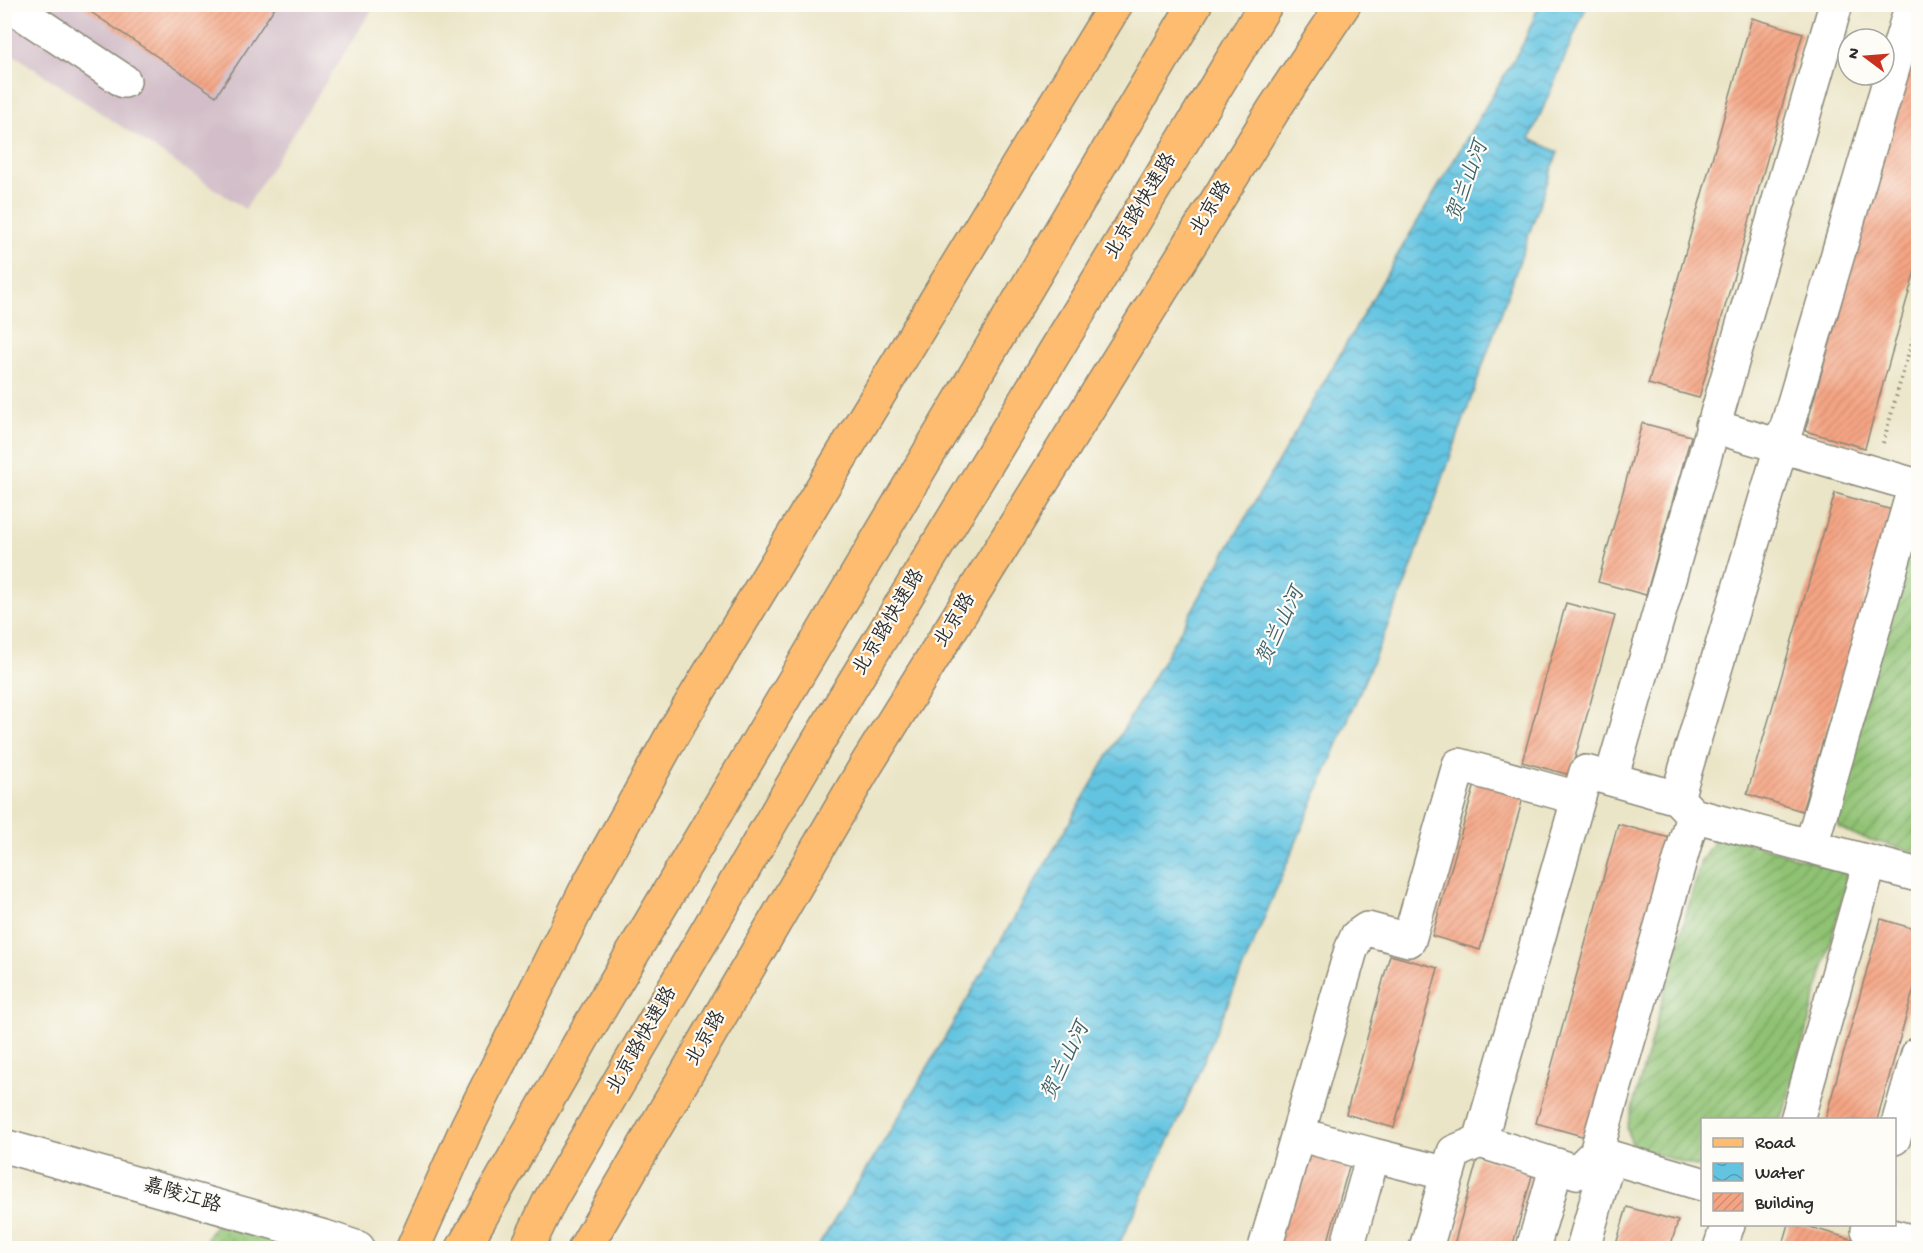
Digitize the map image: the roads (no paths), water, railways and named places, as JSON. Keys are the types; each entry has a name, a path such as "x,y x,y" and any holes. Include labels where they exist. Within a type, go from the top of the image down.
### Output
{"main road":[{"path":"413,1248 467,1127 581,901 675,730 1116,4"},
{"path":"463,1248 586,1032 1195,4"},
{"name":"北京路快速路","path":"527,1248 550,1200 819,740 1266,4"},
{"name":"北京路","path":"585,1248 865,767 1274,109 1344,4"}],"street":[{"path":"8,4 124,81"},
{"path":"1611,779 1836,4"},
{"path":"1426,1248 1454,1152 1480,1141 1577,1172 1596,1153 1781,446 1912,4"},
{"path":"1712,426 1917,486 1810,846"},
{"path":"1265,1248 1357,936 1367,929 1409,940 1459,765 1578,798"},
{"path":"1480,1141 1586,772 1810,846 1918,874"},
{"path":"1797,1118 1870,862"},
{"path":"1896,1131 1918,1054"},
{"path":"1298,1134 1448,1174"},
{"name":"嘉陵江路","path":"4,1146 321,1243 358,1248"},
{"path":"1596,1153 1701,1184"},
{"path":"1582,1248 1604,1175 1596,1153"},
{"path":"1347,1248 1373,1155"},
{"path":"1533,1248 1557,1165"},
{"path":"1720,1248 1727,1226"},
{"path":"1871,1232 1918,1244"}],"water":[{"name":"贺兰山河","path":"1539,5 1587,5 1530,139 1558,152 1407,580 1177,1124 1117,1248 817,1248 896,1122 1397,256 1523,44"}]}
